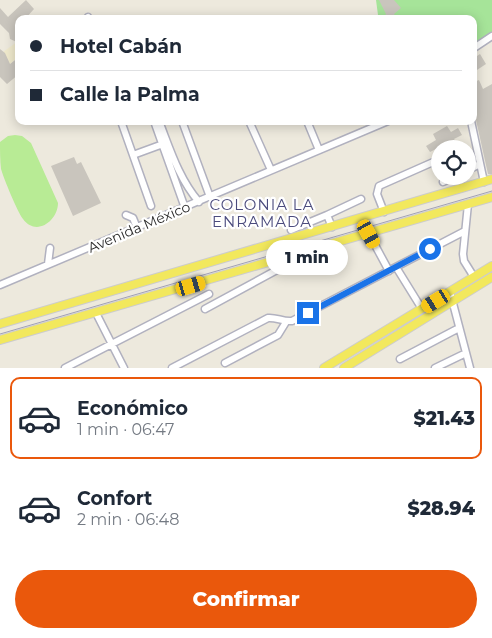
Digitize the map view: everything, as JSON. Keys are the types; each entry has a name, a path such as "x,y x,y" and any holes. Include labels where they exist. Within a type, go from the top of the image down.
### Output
{"main road":[{"path":"0,324 488,181"},
{"path":"0,340 492,197"},
{"path":"324,368 492,266"},
{"path":"348,367 492,277"}],"street":[{"path":"477,46 492,36"},
{"path":"122,125 151,206"},
{"path":"157,125 179,179 185,208"},
{"path":"160,125 163,144 171,158"},
{"path":"183,125 210,197"},
{"path":"251,125 271,170"},
{"path":"309,125 319,150"},
{"name":"Avenida México","path":"0,286 378,125"},
{"path":"472,125 480,164 488,181"},
{"path":"133,155 163,144"},
{"path":"384,212 377,194 379,186 431,163"},
{"path":"476,166 480,164"},
{"path":"179,179 199,202"},
{"path":"291,230 361,199"},
{"path":"468,204 464,261 474,277"},
{"path":"126,215 132,218 137,228"},
{"path":"327,215 332,227"},
{"path":"172,368 268,318 273,317 286,322 292,321 465,231"},
{"path":"369,234 389,270"},
{"path":"48,264 50,248"},
{"path":"205,309 286,265 287,258"},
{"path":"396,267 422,309"},
{"path":"450,292 470,368"},
{"path":"65,368 209,294"},
{"path":"96,313 124,368"},
{"path":"225,363 278,335 286,322"},
{"path":"400,359 459,328"},
{"path":"435,368 466,353"},
{"path":"344,356 348,367"}],"shaded area":[{"path":"15,43 15,60 10,64 3,52"}],"green space":[{"path":"376,0 492,0 492,39 477,48 477,15 378,15"},
{"path":"8,136 22,136 31,143 58,203 54,216 40,227 34,227 23,219 1,169 0,142"}],"building":[{"path":"26,0 34,9 29,15 15,15 15,41 10,39 9,33 0,24 0,8 8,17"},
{"path":"379,0 394,0 401,8 395,15 386,14"},
{"path":"0,49 5,53 10,64 15,60 15,77 7,84 0,77"},
{"path":"480,54 486,64 477,70 477,56"},
{"path":"479,80 483,89 492,84 492,174 488,174 477,124 477,81"},
{"path":"447,126 451,132 458,128 462,135 455,140 436,140 433,134"},
{"path":"431,143 431,152 430,152 426,146"},
{"path":"74,157 77,164 81,162 101,203 73,216 51,166"}],"tram line":[{"path":"0,334 492,191"}],"district":[{"name":"COLONIA LA ENRAMADA","path":"262,212"}],"route":[{"path":"308,313 430,249"}]}
